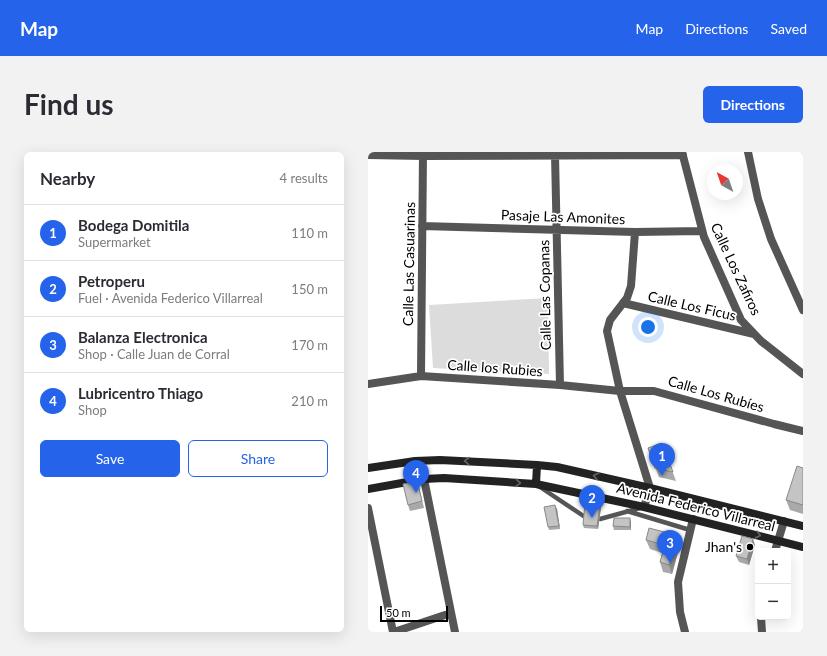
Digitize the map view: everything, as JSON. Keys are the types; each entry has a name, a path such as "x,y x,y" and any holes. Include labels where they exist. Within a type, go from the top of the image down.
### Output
{"main road":[{"name":"Avenida Federico Villarreal","path":"368,468 414,461 440,460 557,467 650,488 803,526"},
{"path":"536,484 537,465"},
{"name":"Avenida Federico Villarreal","path":"368,489 424,479 444,478 536,484 644,507 803,547"}],"street":[{"path":"748,152 758,199 771,239 803,310"},
{"path":"368,155 423,154 555,156 682,154"},
{"name":"Calle Las Casuarinas","path":"420,376 423,154"},
{"name":"Calle Los Zafiros","path":"682,154 704,237 742,320 760,341 803,374"},
{"name":"Calle Las Copanas","path":"555,156 560,385"},
{"name":"Pasaje Las Amonites","path":"422,226 635,232 702,231"},
{"path":"635,232 631,286 628,298 610,320 607,331 620,391 650,488 644,507"},
{"name":"Calle Los Ficus","path":"623,303 754,334"},
{"name":"Calle los Rubies","path":"368,384 420,376 560,385 620,391"},
{"name":"Calle Los Rubíes","path":"620,391 654,391 803,431"},
{"path":"424,479 455,632"},
{"path":"368,508 372,549 393,632 451,613"},
{"path":"685,632 680,612 678,582 693,519"},
{"path":"776,548 784,521"},
{"path":"761,620 762,632"}],"lane":[{"path":"536,484 585,517"},
{"path":"600,519 644,507"},
{"path":"627,511 690,530"}],"shaded area":[{"path":"548,298 549,374 433,368 429,305"}],"building":[{"path":"662,443 673,472 655,468 648,448"},
{"path":"797,466 803,468 803,505 786,500"},
{"path":"417,481 422,501 408,505 403,484"},
{"path":"585,503 600,505 597,526 583,525"},
{"path":"555,505 559,526 548,527 544,507"},
{"path":"614,518 630,518 630,527 613,526"},
{"path":"649,528 676,535 669,565 660,562 665,545 646,540"},
{"path":"742,536 753,539 747,559 736,556"}],"place":[{"name":"Bodega Domitila","path":"662,476"},
{"name":"Lubricentro Thiago","path":"416,493"},
{"name":"Petroperu","path":"592,518"},
{"name":"Jhan's","path":"750,547"},
{"name":"Balanza Electronica","path":"670,563"}]}
